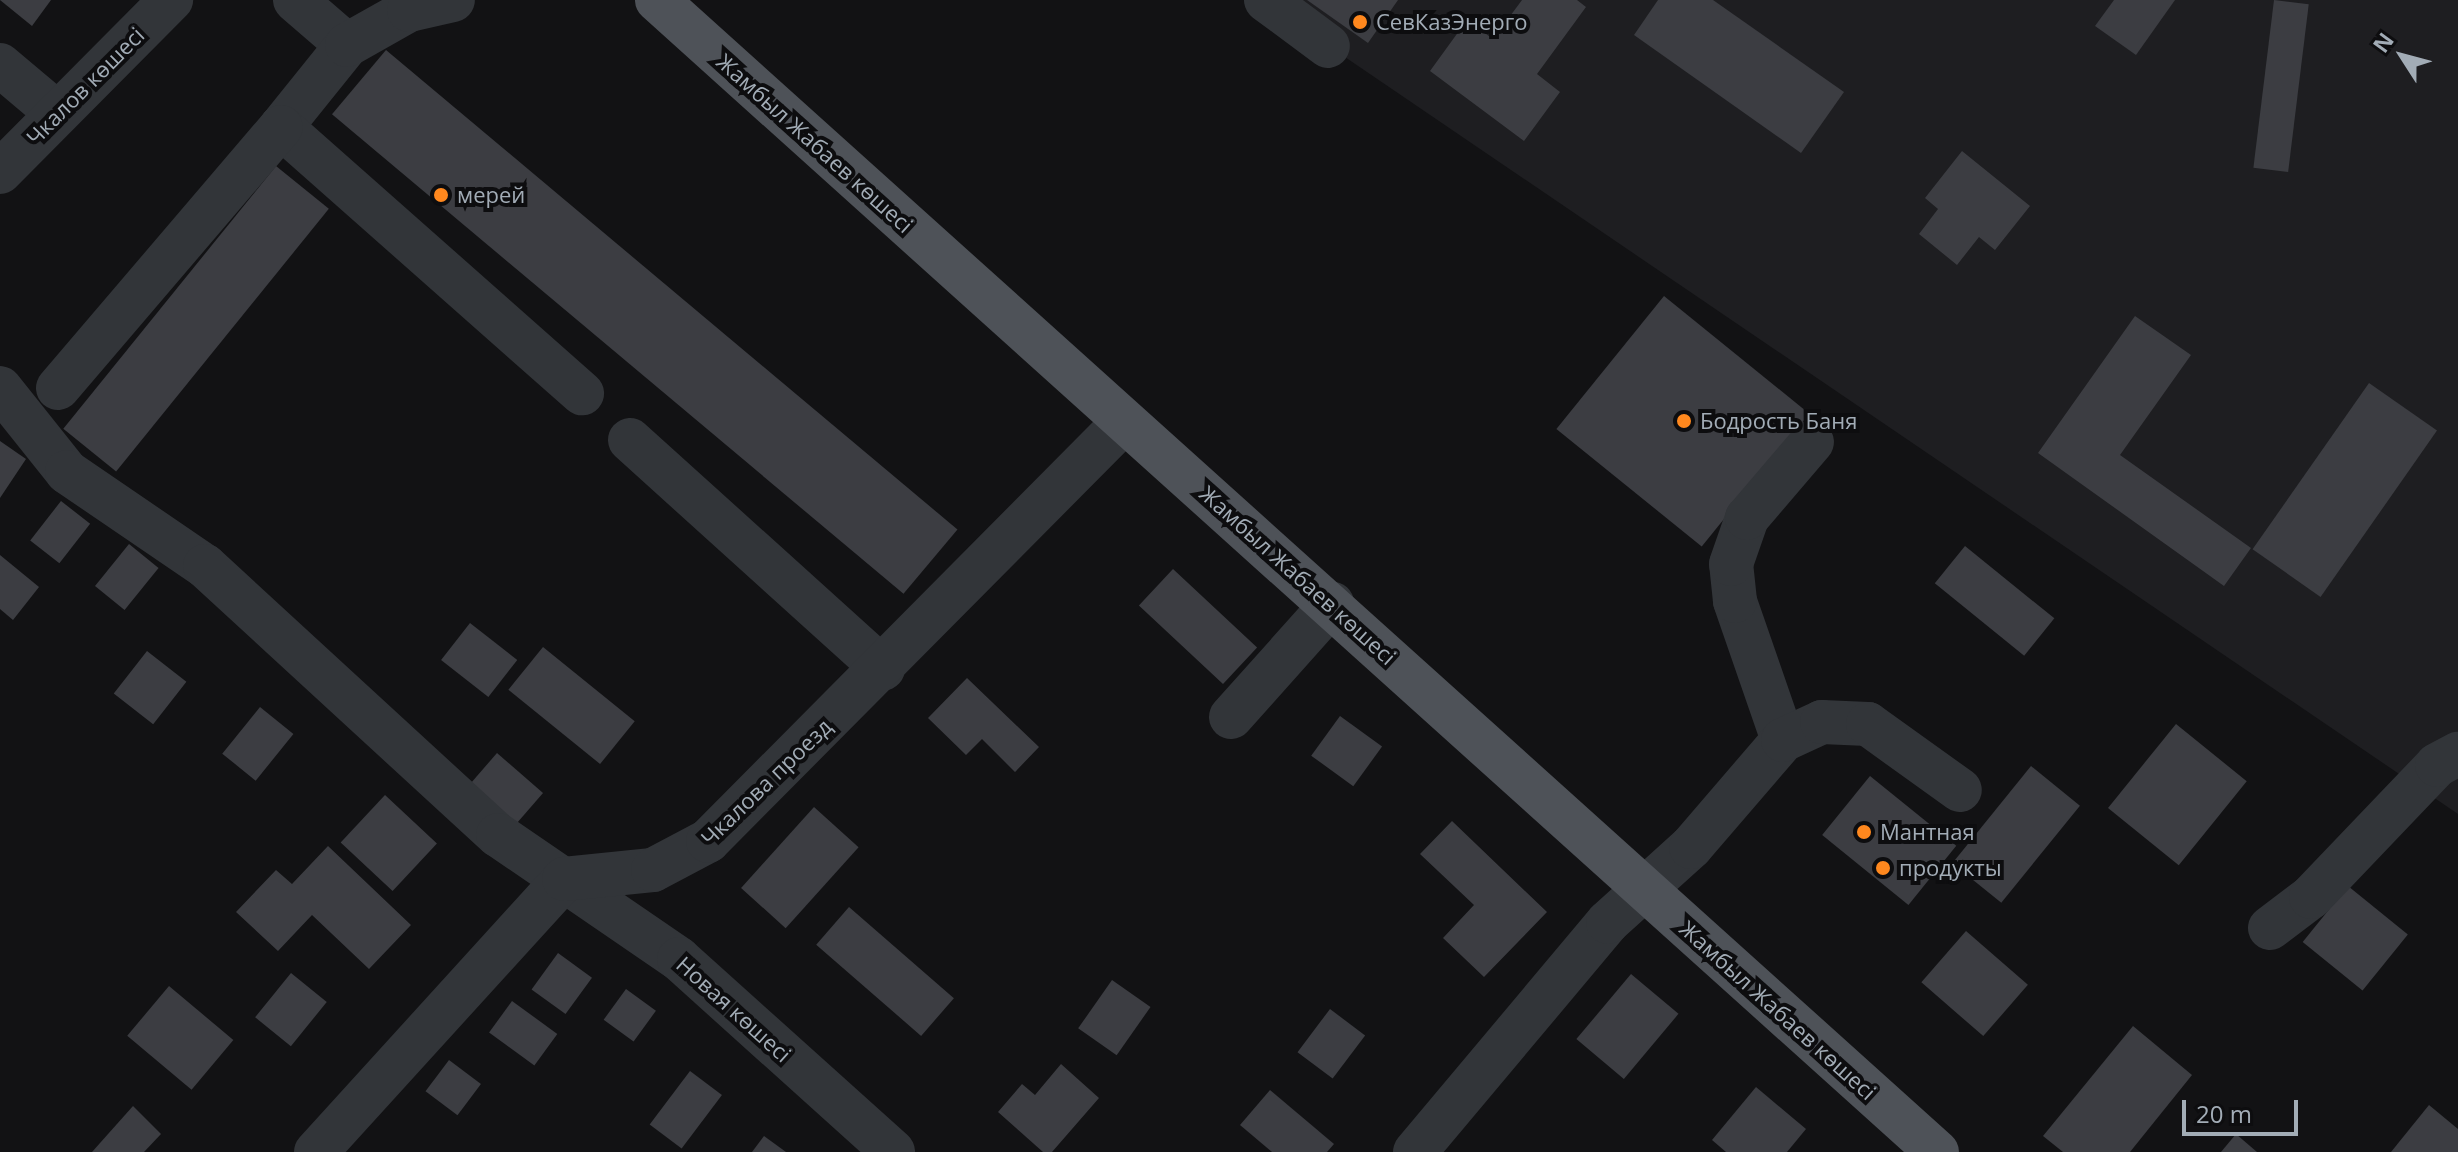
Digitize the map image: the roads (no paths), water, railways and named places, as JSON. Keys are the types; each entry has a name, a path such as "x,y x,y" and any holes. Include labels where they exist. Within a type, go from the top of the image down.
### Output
{"main road":[{"name":"Жамбыл Жабаев көшесі","path":"657,0 1124,422 1332,604 1937,1152"}],"street":[{"name":"Чкалов көшесі","path":"0,172 171,0"},
{"path":"295,0 347,45"},
{"path":"58,388 347,45 409,10 453,0"},
{"path":"1266,0 1328,46"},
{"path":"0,65 57,113"},
{"path":"281,127 582,393"},
{"name":"Новая көшесі","path":"0,388 67,472 205,566 498,835 679,959 893,1152"},
{"name":"Чкалова проезд","path":"564,879 683,860 883,669 1124,422"},
{"path":"630,440 883,669"},
{"path":"1783,740 1735,601 1731,564 1747,518 1812,442"},
{"path":"1231,717 1332,604"},
{"path":"1415,1152 1641,887 1691,847 1783,740 1822,722 1868,724 1960,790"},
{"path":"2270,928 2311,897 2437,765 2458,754"},
{"path":"316,1152 564,879"}],"place":[{"name":"СевКазЭнерго","path":"1360,22"},
{"name":"мерей","path":"441,195"},
{"name":"Бодрость Баня","path":"1684,421"},
{"name":"Мантная","path":"1864,832"},
{"name":"продукты","path":"1883,868"}]}
